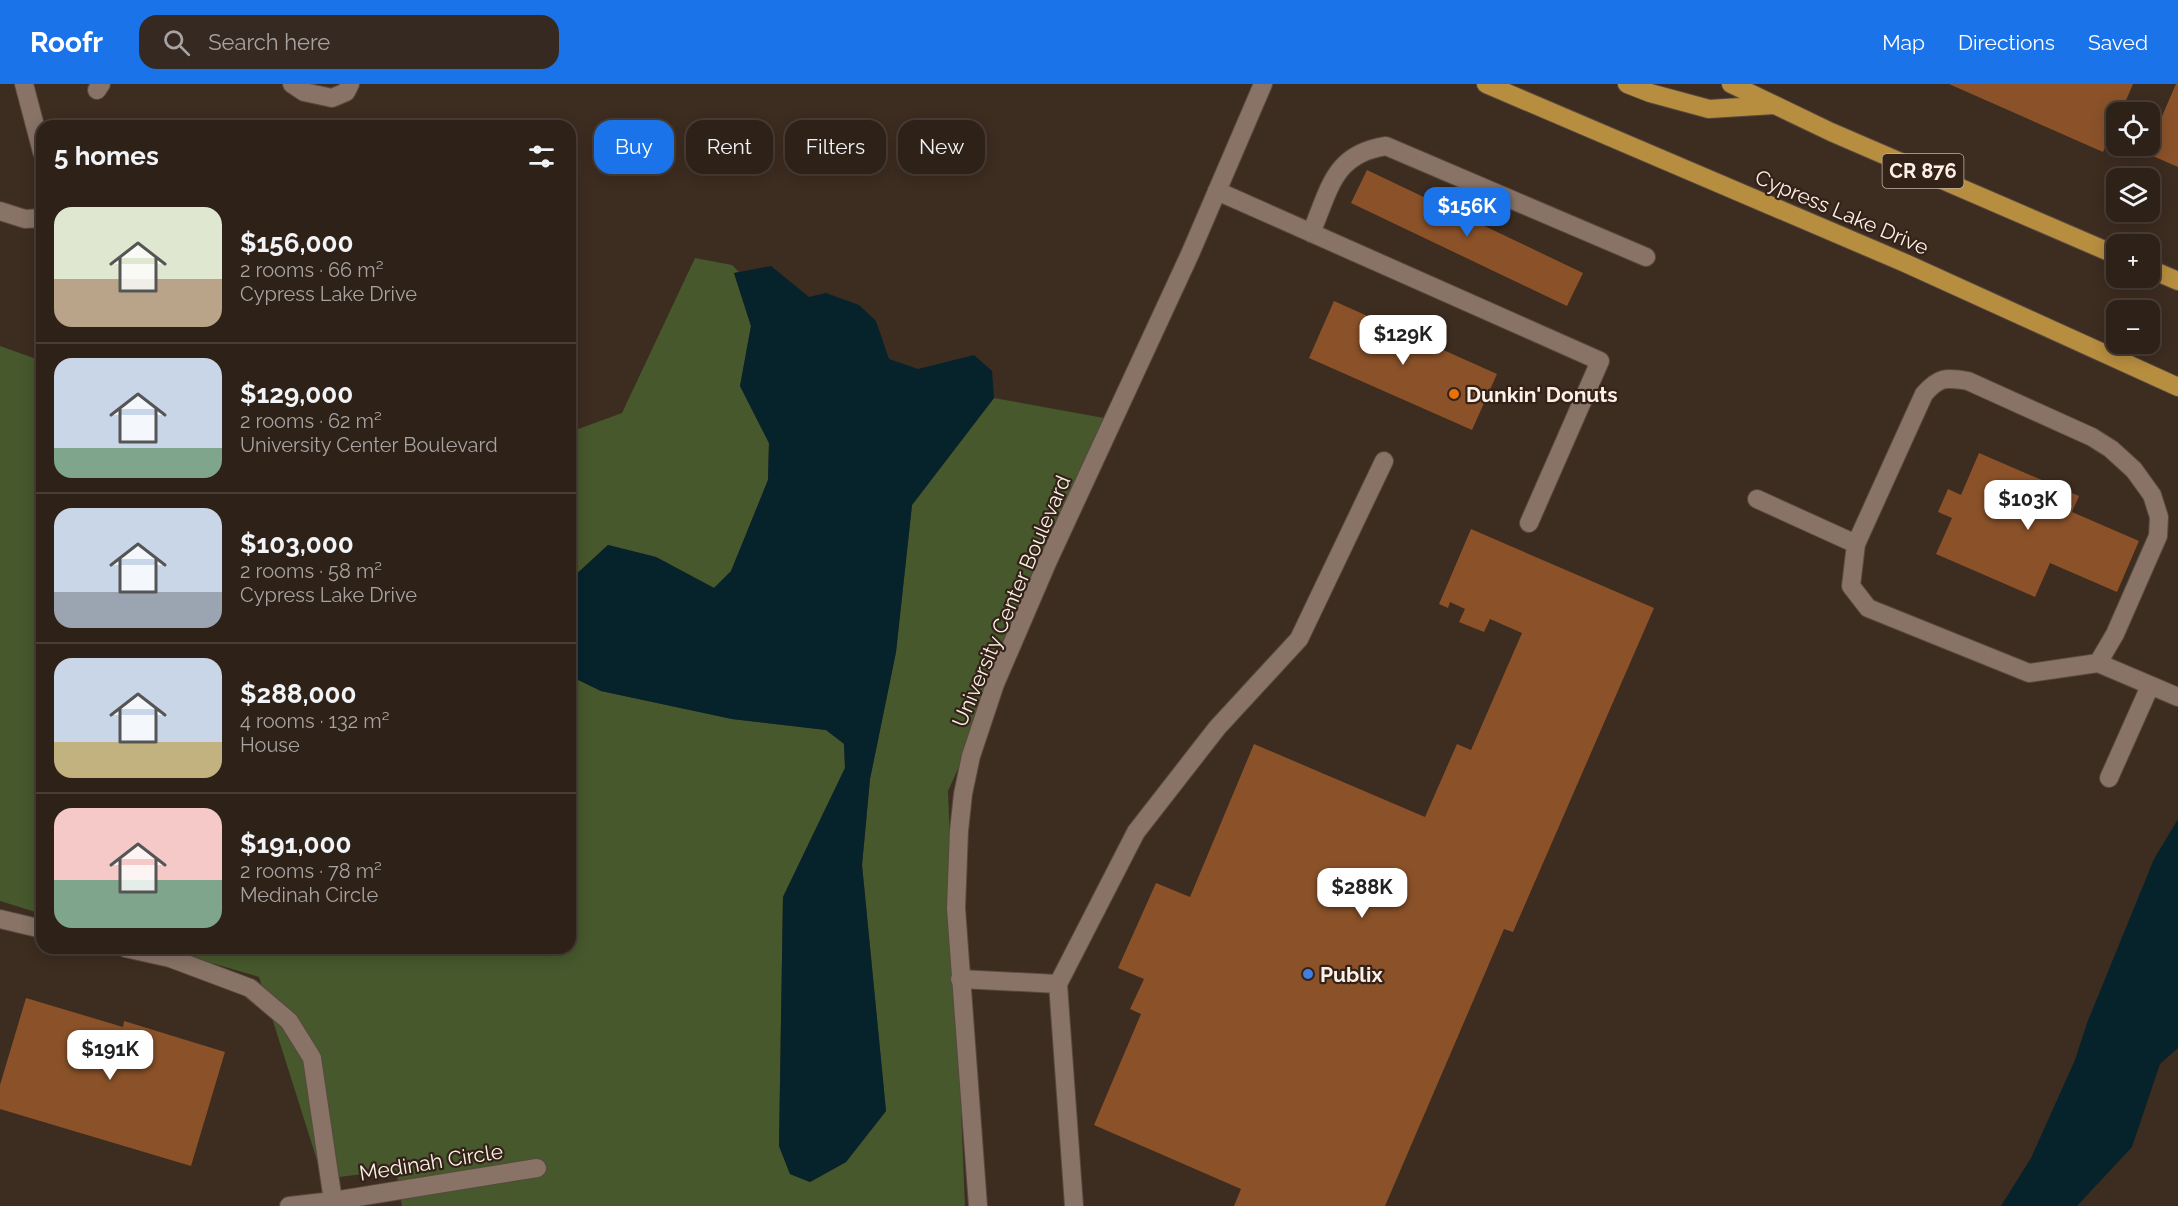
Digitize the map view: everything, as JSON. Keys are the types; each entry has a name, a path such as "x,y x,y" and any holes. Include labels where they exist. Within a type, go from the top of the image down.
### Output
{"main road":[{"name":"Cypress Lake Drive","path":"1486,84 1887,256 2178,387"},
{"path":"1627,84 1650,93 1709,109 1776,105"},
{"name":"CR 876","path":"1731,84 1831,132 2106,251"},
{"path":"2160,273 2178,281"}],"street":[{"path":"24,84 36,129"},
{"path":"292,84 304,92 332,98 346,92 350,84"},
{"name":"University Center Boulevard","path":"978,1206 956,908 963,794 971,756 995,684 1047,563 1217,191 1263,84"},
{"path":"1311,232 1339,168 1351,157 1370,148 1386,146 1646,257"},
{"path":"1217,191 1600,361 1528,523"},
{"path":"0,211 25,219 36,218"},
{"path":"2098,663 2115,634 2158,536 2159,517 2152,495 2134,470 2111,449 2092,437 1968,381 1949,378 1934,383 1920,402 1856,544 1851,586 1868,608 2030,673 2098,663 2178,697"},
{"path":"1074,1206 1058,984 1136,832 1217,728 1299,639 1384,461"},
{"path":"1757,499 1856,544"},
{"path":"2109,778 2150,686"},
{"path":"0,919 36,928"},
{"name":"Medinah Circle","path":"152,954 170,958 250,988 289,1021 312,1058 333,1201"},
{"path":"960,979 1058,984"},
{"name":"Medinah Circle","path":"289,1206 537,1168"}],"green space":[{"path":"695,258 732,265 739,272 734,273 751,326 740,386 769,443 768,480 731,572 714,588 656,557 608,545 576,574 576,430 622,413"},
{"path":"0,346 36,359 36,912 0,901"},
{"path":"994,398 1115,420 948,791 965,1206 402,1206 396,1170 323,1179 259,977 180,954 576,954 576,679 601,691 732,719 826,730 844,743 845,768 783,897 779,1146 790,1174 810,1182 846,1162 886,1111 862,865 870,779 896,652 912,505"}],"water":[{"path":"771,266 809,297 826,293 859,305 876,321 889,359 918,369 974,355 992,371 994,398 912,505 896,652 870,779 862,865 886,1111 846,1162 810,1182 790,1174 779,1146 783,897 845,768 844,744 826,730 732,719 601,691 576,679 576,574 608,545 656,557 714,588 731,571 768,480 769,443 740,386 751,326 734,273"},
{"path":"2178,819 2178,1048 2160,1064 2132,1147 2077,1206 2001,1206 2031,1158 2075,1060 2087,1023 2154,859"}],"building":[{"path":"1949,84 2133,84 2125,102 2106,102 2106,145 2103,152"},
{"path":"2178,84 2178,167 2153,156 2160,156 2160,121"},
{"path":"1367,170 1583,273 1567,306 1351,203"},
{"path":"1334,301 1497,374 1472,430 1309,358"},
{"path":"1979,453 2079,496 2072,512 2139,541 2117,592 2050,563 2035,597 1936,554 1952,518 1938,512 1948,489 1961,495"},
{"name":"Publix","path":"1471,529 1654,608 1513,932 1504,929 1385,1206 1234,1206 1241,1189 1094,1125 1141,1014 1130,1009 1144,979 1118,968 1156,883 1190,897 1254,744 1425,817 1457,744 1471,750 1522,633 1490,619 1484,632 1459,622 1465,609 1450,602 1448,608 1439,604"},
{"path":"26,998 123,1027 124,1021 225,1052 191,1166 0,1109 0,1085"}],"place":[{"name":"Dunkin' Donuts","path":"1454,394"},
{"name":"Publix","path":"1308,974"}]}
